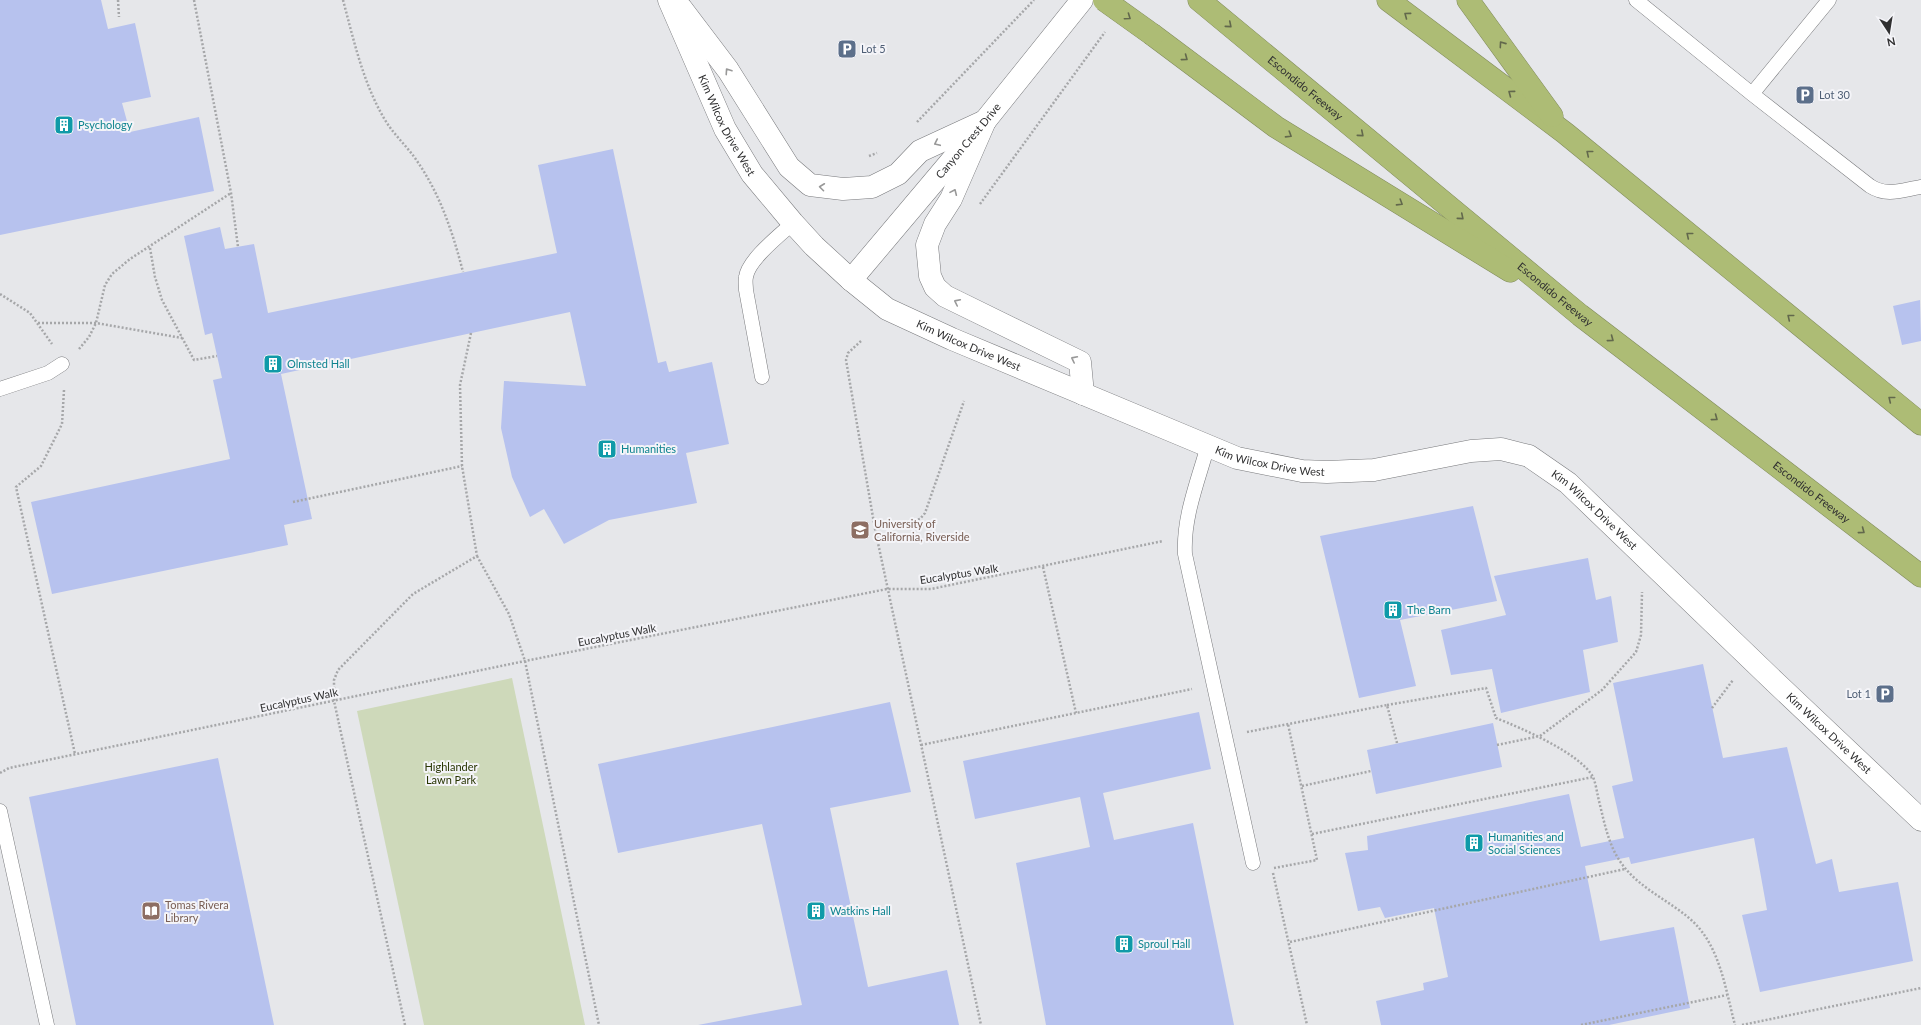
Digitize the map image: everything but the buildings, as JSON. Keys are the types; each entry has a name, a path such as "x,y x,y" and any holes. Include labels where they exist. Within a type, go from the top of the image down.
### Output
{"highway":[{"path":"1104,0 1276,127 1580,315"},
{"name":"Escondido Freeway","path":"1198,0 1580,315 1921,576"},
{"path":"1388,0 1565,133 1921,424"},
{"path":"1468,0 1565,133"}],"street":[{"name":"Kim Wilcox Drive West","path":"669,0 725,129 752,174 792,223 851,280 887,309 920,325 1237,458 1302,471 1327,472 1374,470 1471,450 1500,449 1529,456 1568,483 1921,820"},
{"path":"675,0 728,70 789,167 810,185 843,189 872,187 898,174 920,151 985,121"},
{"name":"Canyon Crest Drive","path":"851,280 985,121 1082,0"},
{"path":"985,121 951,199 935,224 927,245 930,276 935,287 945,296 1080,362 1083,394"}],"lane":[{"path":"1636,0 1752,94 1879,192 1891,192 1921,187"},
{"path":"1752,94 1829,0"},
{"path":"762,377 746,290 746,277 750,267 761,254 792,223"},
{"path":"0,389 48,372 62,364"},
{"path":"1208,445 1189,511 1184,536 1185,554 1254,863"},
{"path":"0,811 46,1025"}],"path":[{"path":"118,0 119,17"},
{"path":"194,0 231,193 238,247"},
{"path":"343,0 363,73 385,120 417,160 438,198 454,238 463,272"},
{"path":"913,127 928,109 1034,0"},
{"path":"979,205 1109,28"},
{"path":"869,156 881,151"},
{"path":"62,364 89,338 96,324 105,285 112,274 130,259 150,248 231,193"},
{"path":"150,248 155,277 162,300 194,360 217,356"},
{"path":"0,294 30,313 51,342 65,370 62,424 41,466 16,487 75,754"},
{"path":"37,323 96,324 182,338"},
{"path":"471,333 460,385 462,466 477,556 510,614 525,661 599,1025"},
{"path":"861,341 848,353 846,360 875,529 981,1025"},
{"path":"875,529 920,519 925,513 964,401"},
{"path":"293,502 462,466"},
{"name":"Eucalyptus Walk","path":"0,774 9,768 525,661 887,589 931,589 1163,541"},
{"path":"405,1025 334,701 334,680 338,670 413,594 477,556"},
{"path":"1043,567 1076,713"},
{"path":"1497,745 1540,736 1602,690 1635,652 1641,635 1642,592"},
{"path":"1712,708 1733,680"},
{"path":"921,745 1213,684"},
{"path":"1307,1025 1290,942 1272,869 1317,860 1288,724 1387,704 1486,688 1496,718 1540,736 1584,766 1592,777 1613,852 1625,869 1701,929 1710,940 1735,1025"},
{"path":"1387,704 1397,743"},
{"path":"1302,786 1371,771"},
{"path":"1312,834 1592,777"},
{"path":"1290,942 1625,869"},
{"path":"1742,1025 1921,988"},
{"path":"1581,1025 1727,995"}],"green space":[{"name":"Highlander Lawn Park","path":"512,678 585,1025 424,1025 357,711"}],"place":[{"name":"Lot 5","path":"847,49"},
{"name":"Lot 30","path":"1805,95"},
{"name":"Psychology","path":"64,125"},
{"name":"Olmsted Hall","path":"273,364"},
{"name":"Humanities","path":"607,449"},
{"name":"University of California, Riverside","path":"860,530"},
{"name":"The Barn","path":"1393,610"},
{"name":"Lot 1","path":"1885,694"},
{"name":"Humanities and Social Sciences","path":"1474,843"},
{"name":"Tomas Rivera Library","path":"151,911"},
{"name":"Watkins Hall","path":"816,911"},
{"name":"Sproul Hall","path":"1124,944"}]}
